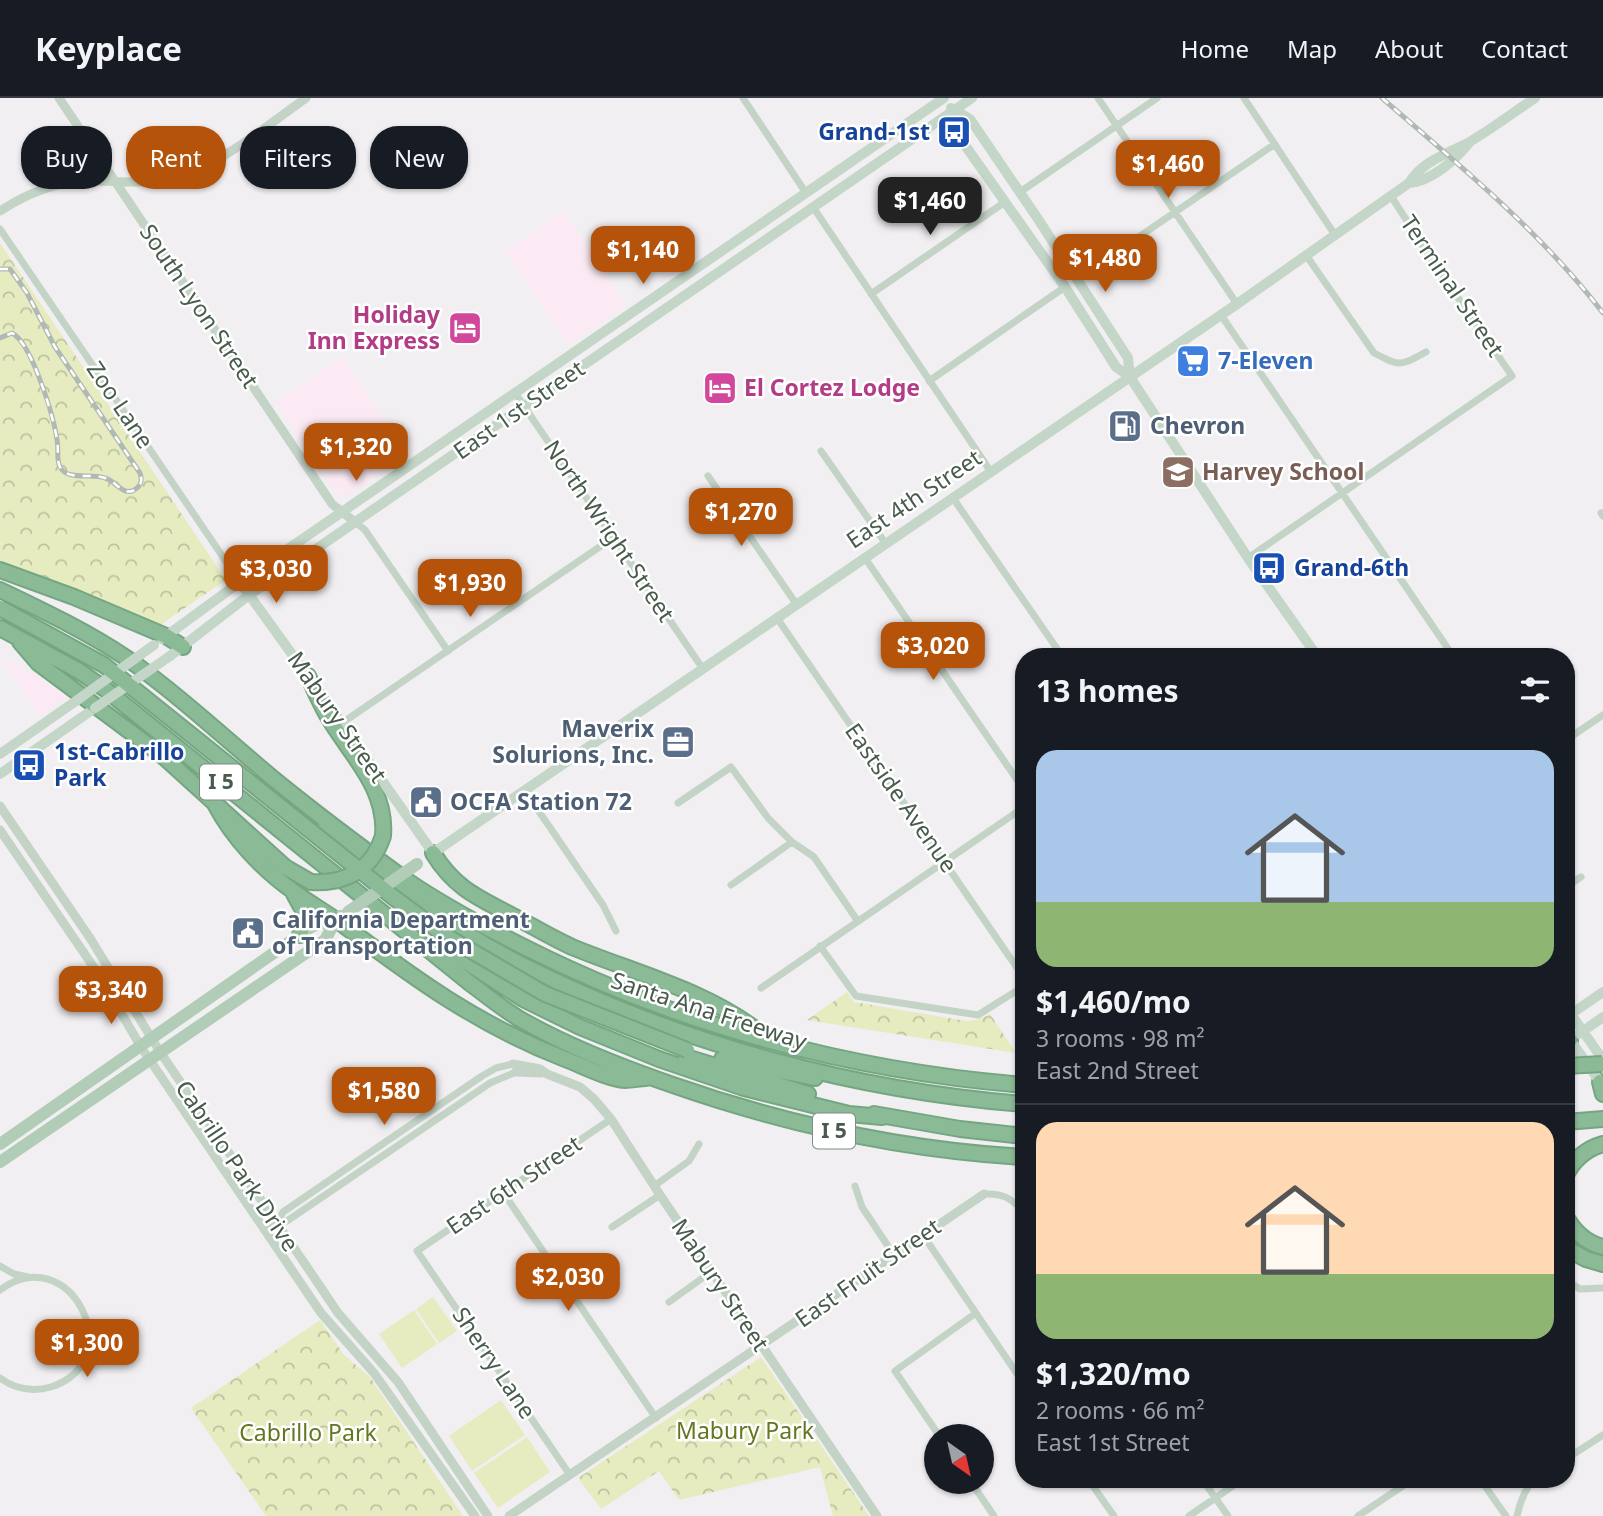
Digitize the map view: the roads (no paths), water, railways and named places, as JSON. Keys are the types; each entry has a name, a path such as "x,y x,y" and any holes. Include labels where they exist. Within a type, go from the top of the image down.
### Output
{"highway":[{"path":"0,570 74,597 160,640 183,647"},
{"name":"Santa Ana Freeway","path":"0,590 71,625 125,657 280,784 409,882 489,930 550,960 626,994 690,1017 768,1040 855,1061 1015,1085"},
{"path":"0,608 104,665 363,874 446,936 545,993 687,1053 834,1082 875,1084"},
{"path":"0,615 50,640 100,671 148,706 388,904 498,974 614,1030 882,1117"},
{"path":"6,631 38,663 139,737 285,867 311,882 336,882 362,870 379,847 384,822 377,791 327,715 308,676"},
{"name":"I 5","path":"6,631 104,689 516,1017 572,1047 735,1106 862,1138 942,1150 1015,1156"},
{"name":"Santa Ana Freeway","path":"280,784 294,809 360,860 457,928 539,974 664,1025 780,1061 875,1084 1015,1103"},
{"path":"215,804 227,827 291,890 342,916 403,970 453,1005 510,1036 623,1080 650,1077"},
{"path":"433,853 456,883 480,899 570,946 643,974 742,1018 768,1040"},
{"path":"291,890 304,914 300,935"},
{"name":"I 5","path":"420,943 457,956 523,999 580,1027 659,1059 744,1088 849,1114 1015,1135"},
{"path":"1575,1065 1603,1063"},
{"path":"1575,1121 1600,1119"},
{"path":"1575,1162 1578,1157 1603,1143"},
{"path":"1575,1230 1588,1241 1603,1247"},
{"path":"1575,1253 1603,1264"}],"main road":[{"name":"East 1st Street","path":"0,754 240,582 943,98"},
{"path":"943,98 953,111 970,120 1020,192 1128,358 1130,377"},
{"name":"East 1st Street","path":"0,774 183,647 249,595 972,98"},
{"name":"East 4th Street","path":"0,1144 300,935 342,916 1221,315 1409,183 1415,174 1445,153 1470,142 1535,98"},
{"path":"953,111 955,131 1065,287 1116,367 1130,377 1248,558 1311,648"},
{"path":"758,245 802,208 806,193"},
{"name":"Mabury Street","path":"240,582 433,853"},
{"name":"East 4th Street","path":"0,1162 325,940 342,916"},
{"path":"1575,1009 1603,992"},
{"path":"1575,1035 1603,1017"},
{"path":"1575,1021 1603,1063"},
{"path":"1575,1049 1602,1088"}],"street":[{"name":"South Lyon Street","path":"59,98 79,126"},
{"path":"112,182 168,179 194,170 217,159 306,98"},
{"path":"743,98 806,193"},
{"path":"1098,98 1237,304"},
{"path":"1020,192 1157,98"},
{"path":"1244,98 1335,235"},
{"path":"1077,279 1275,144"},
{"name":"South Lyon Street","path":"112,176 332,504 355,522"},
{"path":"0,211 44,189"},
{"name":"Terminal Street","path":"1341,494 1512,376 1391,196"},
{"path":"872,294 1005,202"},
{"path":"813,207 991,472"},
{"name":"Zoo Lane","path":"0,229 240,582"},
{"path":"1306,256 1374,353 1391,362 1404,364 1426,352"},
{"path":"929,381 1065,287"},
{"path":"1221,315 1447,648"},
{"name":"North Wright Street","path":"515,393 703,669"},
{"path":"821,451 886,544"},
{"path":"708,476 797,604"},
{"path":"1248,558 1341,494"},
{"path":"953,498 1056,648"},
{"path":"355,522 365,530 448,651"},
{"path":"342,723 614,537"},
{"path":"865,558 1015,777"},
{"name":"Eastside Avenue","path":"776,618 1015,965"},
{"path":"1575,734 1603,715"},
{"path":"678,803 731,767 768,818 792,842 814,857 857,920"},
{"path":"525,791 603,905 616,931"},
{"name":"Cabrillo Park Drive","path":"0,806 90,938 146,1043"},
{"path":"761,988 1015,813"},
{"name":"Cabrillo Park Drive","path":"0,830 146,1043 321,1313 374,1373 475,1516"},
{"path":"731,885 792,842"},
{"path":"1575,881 1581,877"},
{"path":"820,946 856,996 978,1015 1015,992"},
{"name":"Cabrillo Park Drive","path":"154,1056 338,1313 382,1361 411,1399 488,1516"},
{"path":"267,1230 283,1213 482,1076 496,1068 514,1068"},
{"name":"Mabury Street","path":"514,1068 547,1074 580,1087 611,1119 761,1347 877,1516"},
{"name":"East 6th Street","path":"417,1251 611,1119"},
{"path":"654,1186 689,1161 698,1144"},
{"path":"855,1186 862,1207 894,1255"},
{"path":"503,1192 656,1418"},
{"path":"984,1194 1008,1197 1015,1204"},
{"name":"East Fruit Street","path":"509,1516 984,1194"},
{"path":"612,1227 660,1195"},
{"path":"923,1235 1015,1371"},
{"name":"Sherry Lane","path":"417,1251 570,1475"},
{"path":"0,1266 14,1274 58,1283 78,1299 88,1320 88,1349 74,1373 53,1386 26,1389 0,1378"},
{"path":"669,1302 711,1272"},
{"path":"0,1290 13,1282 32,1278"},
{"path":"1575,1286 1580,1289 1603,1288"},
{"path":"931,1424 895,1371 976,1313"},
{"path":"399,1408 411,1399"},
{"path":"1575,1453 1603,1435"},
{"path":"1094,1488 1114,1516"},
{"path":"1208,1488 1228,1516"},
{"path":"1189,1516 1229,1488"},
{"path":"1358,1516 1400,1488"},
{"path":"1486,1488 1506,1516"},
{"path":"1517,1516 1529,1488"},
{"path":"979,1494 994,1516"}],"railway":[{"path":"1382,98 1470,174 1526,227 1579,283 1603,313"},
{"path":"0,269 10,269 27,293 55,347 140,473 141,481 137,488 128,492 105,478 74,475 63,471 59,464 52,415 34,365 20,340 12,333 0,338"}],"place":[{"name":"Grand-1st","path":"954,132"},
{"name":"Holiday Inn Express","path":"465,328"},
{"name":"7-Eleven","path":"1193,361"},
{"name":"El Cortez Lodge","path":"720,388"},
{"name":"Chevron","path":"1125,426"},
{"name":"Harvey School","path":"1178,472"},
{"name":"Grand-6th","path":"1269,568"},
{"name":"Maverix Solurions, Inc.","path":"678,742"},
{"name":"1st-Cabrillo Park","path":"29,765"},
{"name":"OCFA Station 72","path":"426,802"},
{"name":"California Department of Transportation","path":"248,933"}],"park label":[{"name":"Mabury Park","path":"745,1431"},
{"name":"Cabrillo Park","path":"308,1433"}]}
